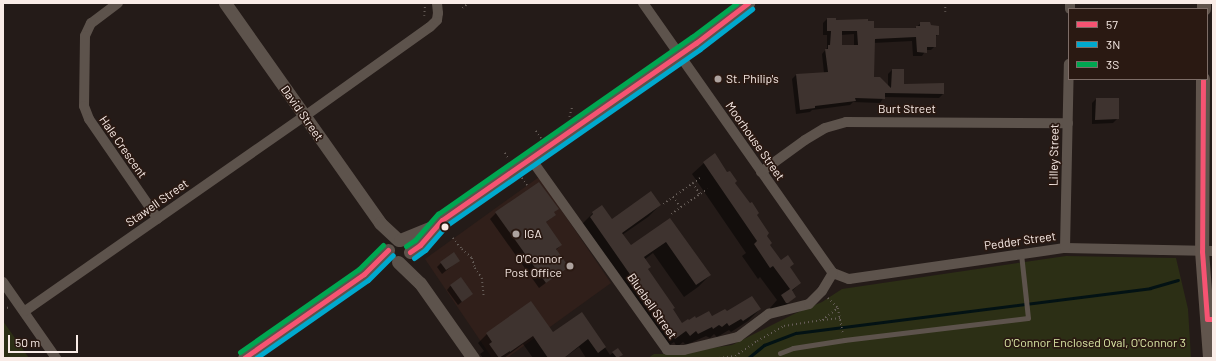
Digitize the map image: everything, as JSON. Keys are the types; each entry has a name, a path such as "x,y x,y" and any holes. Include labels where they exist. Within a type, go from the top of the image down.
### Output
{"main road":[{"path":"1203,80 1210,358"}],"street":[{"name":"Hale Crescent","path":"118,3 91,23 84,36 84,106 88,119 158,219"},
{"name":"David Street","path":"225,3 394,245"},
{"name":"Stawell Street","path":"25,311 430,27 437,20 438,3"},
{"name":"Moorhouse Street","path":"643,3 833,273"},
{"path":"244,358 364,274 394,245 436,226 750,4"},
{"name":"Lilley Street","path":"1065,248 1069,80"},
{"name":"Burt Street","path":"762,172 805,140 825,128 846,122 1068,123"},
{"name":"Bluebell Street","path":"531,159 667,350 674,351 691,348 738,337 769,314 799,307 816,299 833,273"},
{"path":"364,274 403,258 420,245 436,226"},
{"path":"394,245 407,244 403,258"},
{"path":"394,245 390,258 403,258 414,265 420,283 473,358"},
{"name":"Pedder Street","path":"833,273 849,279 1065,248 1207,251"},
{"path":"3,282 25,311 56,358"}],"lane":[{"path":"780,353 793,348 843,338 1028,318 1021,254"}],"path":[{"path":"424,16 426,10 425,3"},
{"path":"462,8 469,3"},
{"path":"945,3 945,12"},
{"path":"505,153 512,163"},
{"path":"522,177 527,184"},
{"path":"663,204 700,178"},
{"path":"692,183 700,194"},
{"path":"671,214 707,189"},
{"path":"673,197 681,207"},
{"path":"453,238 472,258 475,268 482,278 484,296"},
{"path":"826,296 838,308 843,338"},
{"path":"822,320 838,308"},
{"path":"719,358 735,356 757,341 784,326 822,320 841,319"}],"shaded area":[{"path":"539,177 611,283 507,358 492,358 425,259"}],"green space":[{"name":"O'Connor Enclosed Oval, O'Connor 3","path":"1066,256 1176,258 1188,309 1191,358 648,358 654,354 671,354 732,345 794,314 822,302 842,289"},
{"path":"3,321 29,358 3,358"}],"building":[{"path":"827,18 836,18 836,20 868,19 868,21 874,21 874,28 916,28 916,26 920,26 920,22 930,22 931,25 939,26 939,35 936,35 936,47 927,47 927,53 917,52 916,37 875,39 874,77 880,77 891,88 892,69 904,69 904,84 944,83 944,94 885,93 885,99 855,98 856,101 815,106 815,108 800,110 796,74 828,72 825,49 828,49 828,45 830,45 831,31 827,31","holes":["842,31 857,31 858,45 842,45"]},
{"path":"1096,98 1119,98 1119,119 1095,120"},
{"path":"715,153 727,172 730,171 737,181 735,183 750,203 752,202 759,213 757,215 769,233 767,236 772,243 770,245 781,260 788,255 794,264 790,267 801,283 792,290 796,297 788,303 786,303 781,295 790,289 773,266 770,268 754,244 757,241 703,162"},
{"path":"539,182 559,209 554,212 556,215 546,222 562,245 556,249 569,267 546,283 495,212"},
{"path":"651,191 661,205 622,233 631,245 670,218 711,275 696,285 666,242 644,257 651,267 648,269 675,308 673,309 682,323 688,319 689,320 695,316 696,318 709,311 712,316 725,309 727,311 752,296 761,309 743,321 741,319 729,326 727,323 722,327 719,325 713,329 712,327 698,334 696,331 690,336 686,331 675,339 590,217 593,214 592,212 602,205 612,219"},
{"path":"454,252 460,261 446,270 440,262"},
{"path":"461,277 473,294 462,302 450,285"},
{"path":"531,301 553,332 582,312 606,347 598,353 588,339 564,358 548,358 533,336 499,358 489,344 492,342 486,333"},
{"path":"618,348 623,355 617,358 612,352"}],"waterway":[{"path":"748,358 764,345 796,333 1150,288 1178,280"}],"transit line":[{"name":"3S","path":"406,246 415,240 438,214 692,37 737,3"},
{"name":"57","path":"410,252 420,245 442,220 696,43 748,3"},
{"name":"3N","path":"414,258 425,250 447,225 700,49 752,9"},
{"name":"57","path":"1203,80 1202,251 1207,319 1213,319"},
{"name":"3S","path":"240,352 359,269 383,245"},
{"name":"57","path":"244,358 364,274 388,250"},
{"name":"3N","path":"256,358 368,280 393,255"}],"place":[{"name":"St. Philip's","path":"718,79"},
{"name":"IGA","path":"516,234"},
{"name":"O'Connor Post Office","path":"570,266"}]}
